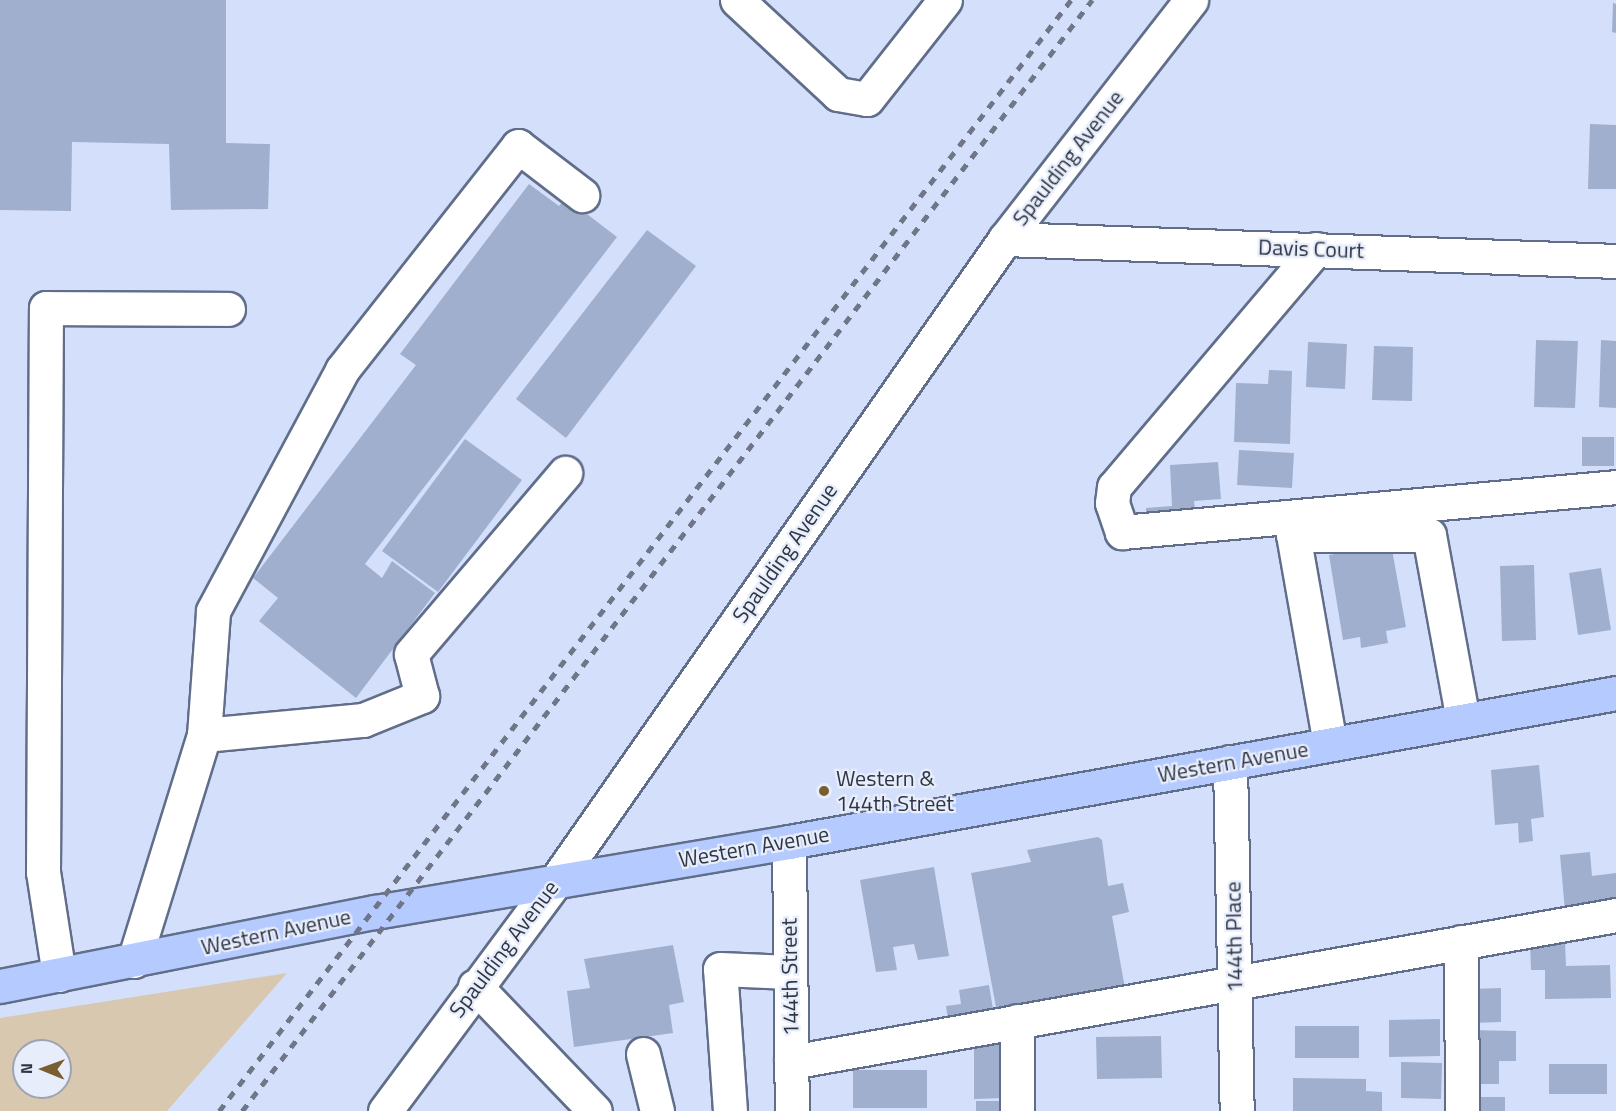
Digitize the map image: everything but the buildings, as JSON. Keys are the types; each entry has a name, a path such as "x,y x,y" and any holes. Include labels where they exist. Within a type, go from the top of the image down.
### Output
{"main road":[{"name":"Western Avenue","path":"0,987 375,912 789,842 1616,693"}],"street":[{"path":"737,0 837,94 867,99 945,0"},
{"name":"Spaulding Avenue","path":"385,1111 475,986 555,882 1005,239 1191,0"},
{"path":"134,961 204,735 213,611 342,370 518,146 582,195"},
{"name":"Davis Court","path":"1005,239 1616,261"},
{"path":"1316,249 1114,488 1112,503 1122,532 1616,487"},
{"path":"59,975 43,872 46,308 228,309"},
{"path":"204,735 363,720 422,696 411,654 565,473"},
{"path":"1330,744 1293,535 1429,535 1463,720"},
{"name":"144th Place","path":"1230,762 1237,1111"},
{"name":"144th Street","path":"789,842 792,1111"},
{"path":"791,1062 1616,915"},
{"path":"1461,942 1462,1111"},
{"path":"730,1111 720,969 790,972"},
{"path":"475,986 595,1111"},
{"path":"1017,1021 1017,1111"},
{"path":"643,1054 657,1111"}],"shaded area":[{"path":"287,973 167,1111 0,1111 0,1018"}],"railway":[{"path":"219,1111 1071,0"},
{"path":"242,1111 1092,0"}],"place":[{"name":"Western & 144th Street","path":"824,791"}]}
